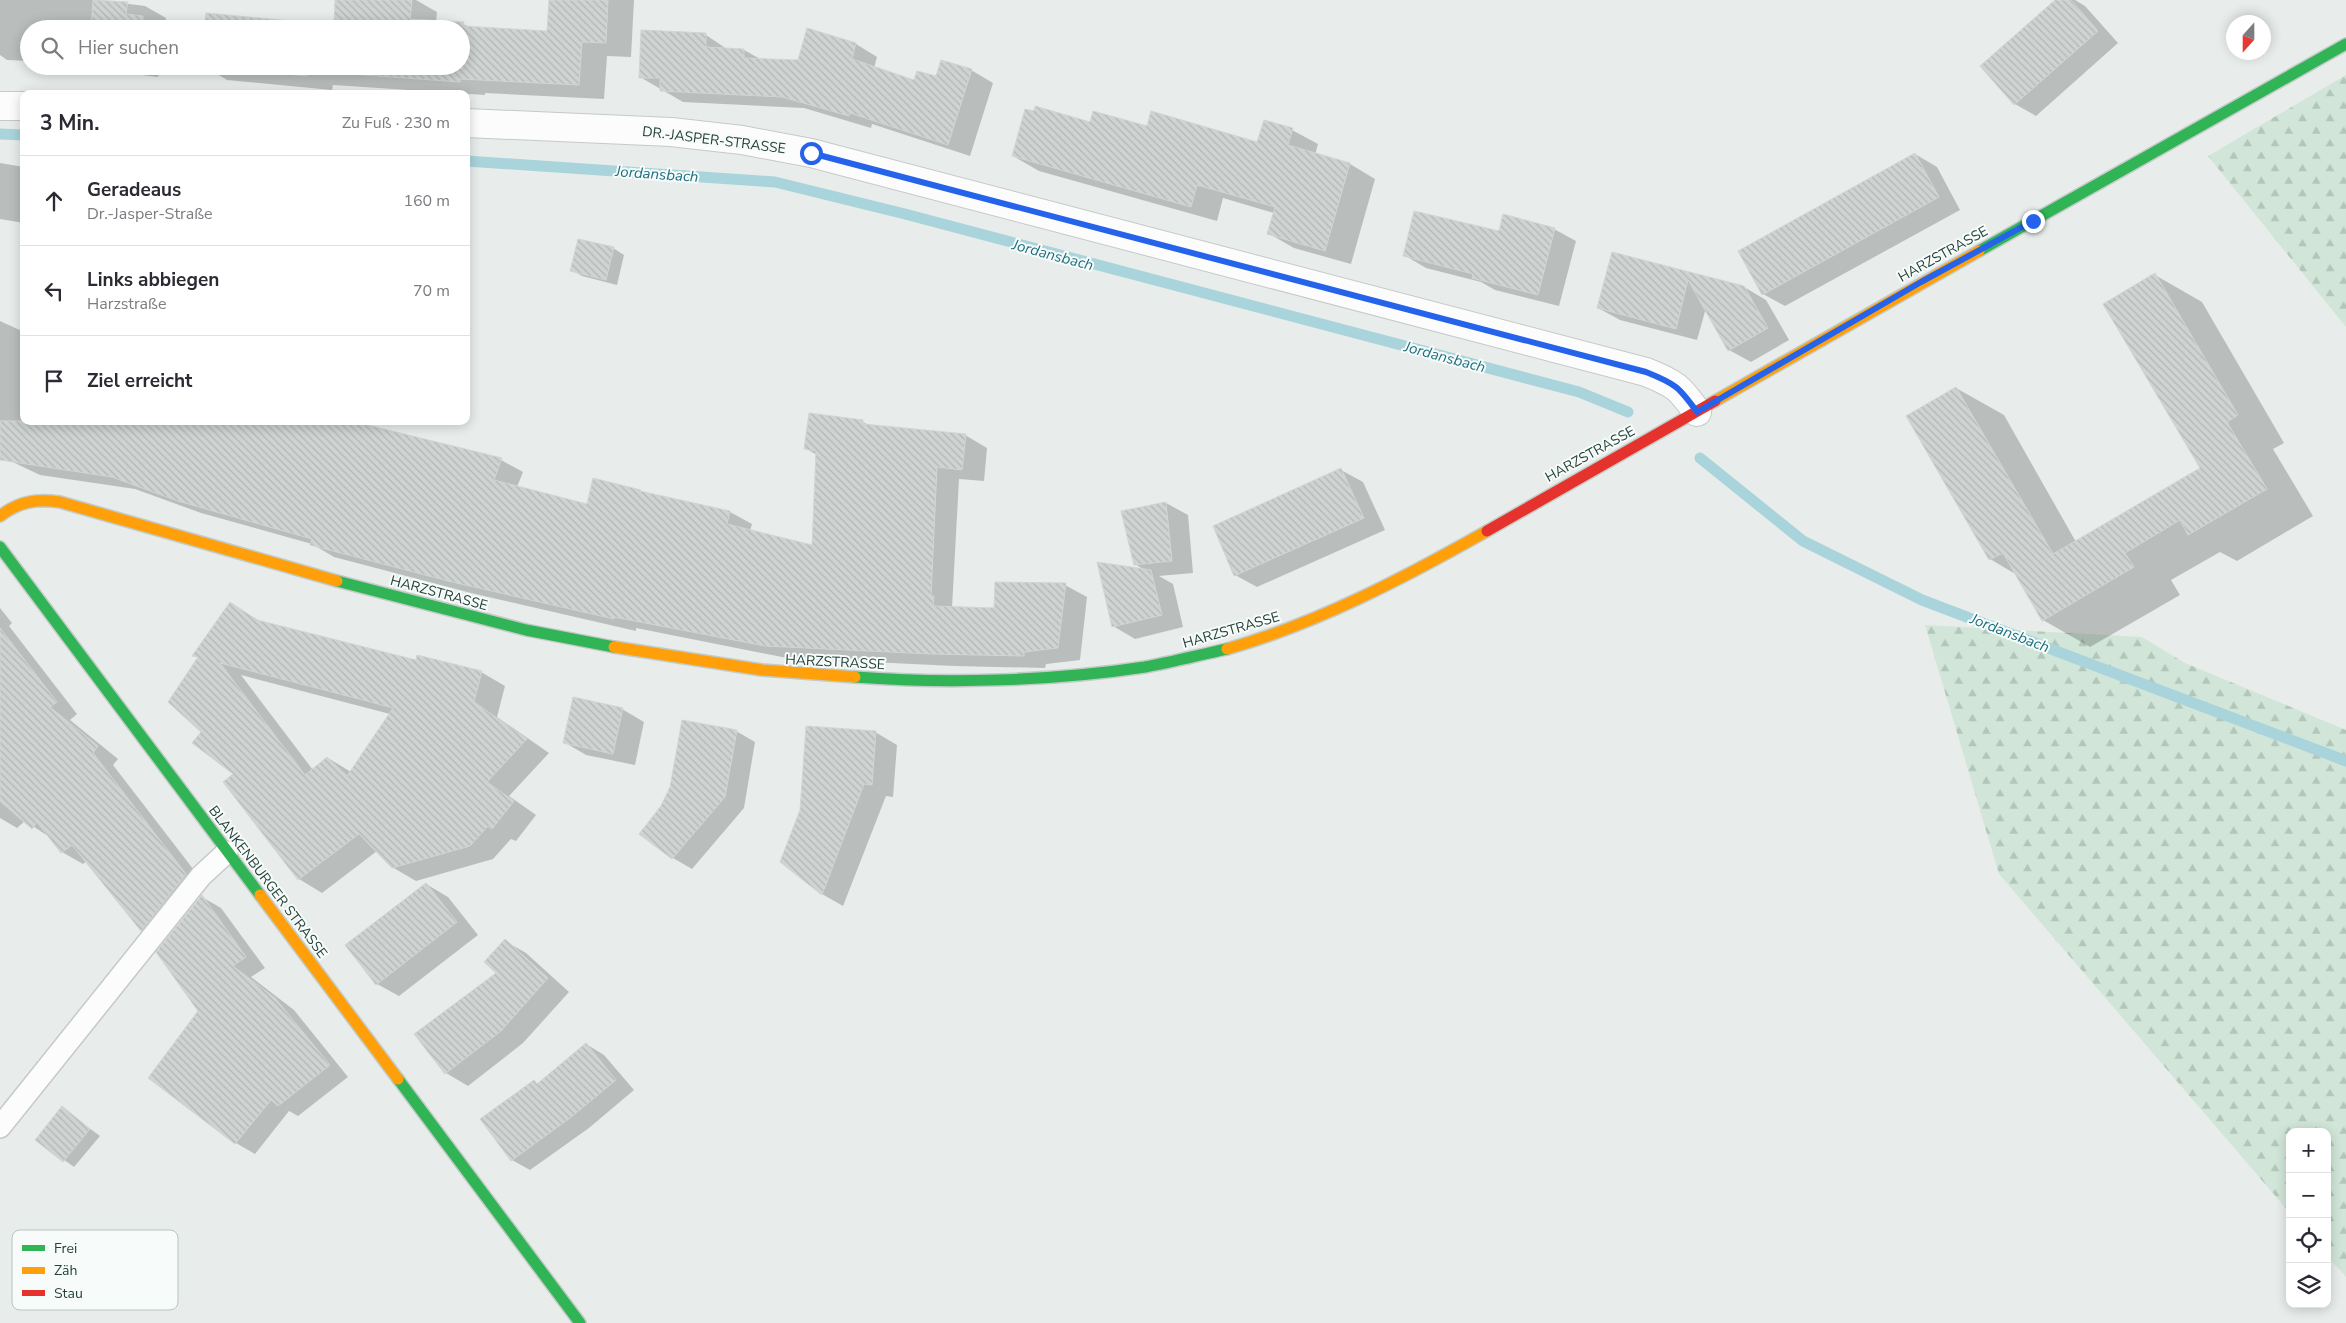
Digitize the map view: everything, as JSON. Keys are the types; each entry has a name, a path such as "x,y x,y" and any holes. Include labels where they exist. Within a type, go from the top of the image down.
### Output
{"street":[{"name":"HARZSTRASSE","path":"0,516 12,507 32,499 60,502 453,614 547,636 716,666 784,674 910,681 1046,677 1106,672 1166,663 1223,650 1292,628 1386,587 1697,412 1921,282 2346,44"},
{"path":"0,106 20,106"},
{"name":"DR.-JASPER-STRASSE","path":"470,123 670,132 742,140 811,153 1646,372 1680,389 1697,412"},
{"name":"BLANKENBURGER STRASSE","path":"0,547 580,1323"}],"lane":[{"path":"0,1126 201,876 227,852"}],"green space":[{"path":"2346,75 2346,327 2208,156"},
{"path":"1925,625 2142,637 2185,663 2346,730 2346,1277 2331,1260 2331,1128 2286,1128 2286,1208 1999,874"}],"building":[{"path":"93,0 128,2 126,14 143,16 143,20 92,20"},
{"path":"335,0 412,0 410,19 428,20 334,20"},
{"path":"549,0 608,0 606,43 582,42 579,85 460,79 460,82 363,75 470,75 470,26 547,31"},
{"path":"2055,0 2071,0 2098,31 2014,105 1980,66"},
{"path":"206,13 281,20 205,20"},
{"path":"807,28 856,43 852,59 914,80 917,71 936,76 941,60 972,69 948,145 850,113 849,116 782,97 660,91 660,78 639,78 641,30 706,33 706,47 744,49 744,58 798,60"},
{"path":"1035,106 1090,122 1093,111 1147,126 1151,111 1257,142 1264,120 1293,128 1288,145 1350,163 1325,251 1267,234 1275,207 1197,185 1191,207 1012,156 1025,109 1034,111"},
{"path":"1915,153 1939,197 1762,295 1738,251"},
{"path":"1414,211 1499,231 1503,214 1555,228 1538,295 1472,278 1473,274 1403,256"},
{"path":"578,239 614,247 606,280 570,271"},
{"path":"1612,252 1744,286 1768,328 1728,351 1688,280 1676,329 1597,308"},
{"path":"2155,273 2238,415 2227,422 2267,489 2188,535 2180,520 2125,553 2134,567 2042,621 2003,553 1989,560 1906,416 1956,387 2053,554 2200,468 2103,304"},
{"path":"809,413 863,420 863,424 966,434 962,470 937,467 931,596 934,596 933,606 994,608 995,582 1066,583 1058,648 1024,652 1024,656 931,654 765,646 614,617 614,619 448,581 310,545 312,539 178,501 112,477 0,460 0,421 20,421 20,425 367,425 502,458 494,480 587,504 593,478 640,491 730,511 727,524 812,545 816,451 804,449"},
{"path":"1341,468 1364,518 1234,576 1213,526"},
{"path":"1166,502 1172,561 1134,565 1121,511"},
{"path":"1097,562 1151,570 1162,615 1112,627"},
{"path":"230,602 257,620 416,660 417,655 482,671 474,702 527,739 487,782 514,801 492,829 488,826 470,846 392,868 359,834 298,880 223,782 233,774 192,743 201,732 168,702 198,657 192,656","holes":["220,663 393,708 347,776 327,757 305,775"]},
{"path":"0,628 57,702 50,707 98,746 93,753 186,874 141,931 72,845 61,853 37,822 32,829 0,801"},
{"path":"573,697 623,708 613,754 563,743"},
{"path":"682,720 737,730 725,797 672,859 639,834 661,806 670,787"},
{"path":"806,726 876,731 872,785 864,784 822,895 780,862 800,810"},
{"path":"426,883 457,922 376,985 345,945"},
{"path":"202,895 246,957 233,966 275,998 330,1065 278,1106 271,1100 235,1144 148,1078 198,1011 156,952"},
{"path":"505,939 548,978 501,1031 445,1074 414,1034 496,973 484,962"},
{"path":"586,1043 616,1080 570,1118 511,1161 480,1119 534,1080 537,1084"},
{"path":"62,1106 90,1129 63,1162 35,1140"}],"waterway":[{"name":"Jordansbach","path":"0,134 20,135"},
{"name":"Jordansbach","path":"470,161 775,182 905,214 1579,392 1628,412"},
{"name":"Jordansbach","path":"1700,458 1803,541 1922,600 2346,761"}],"traffic: fast":[{"path":"1979,251 2346,44"},
{"path":"0,547 260,895"},
{"path":"337,581 526,630 614,647"},
{"path":"855,677 963,681 1037,678 1145,667 1227,649"},
{"path":"398,1079 580,1323"}],"traffic: slow":[{"path":"1715,401 1979,251"},
{"path":"0,516 14,507 28,502 60,502 337,581"},
{"path":"1227,649 1327,613 1424,566 1487,531"},
{"path":"614,647 762,670 855,677"},
{"path":"260,895 398,1079"}],"traffic: jam":[{"path":"1487,531 1715,401"}],"route":[{"path":"811,153 1646,372 1680,389 1697,412 1921,282 2033,221"}]}
